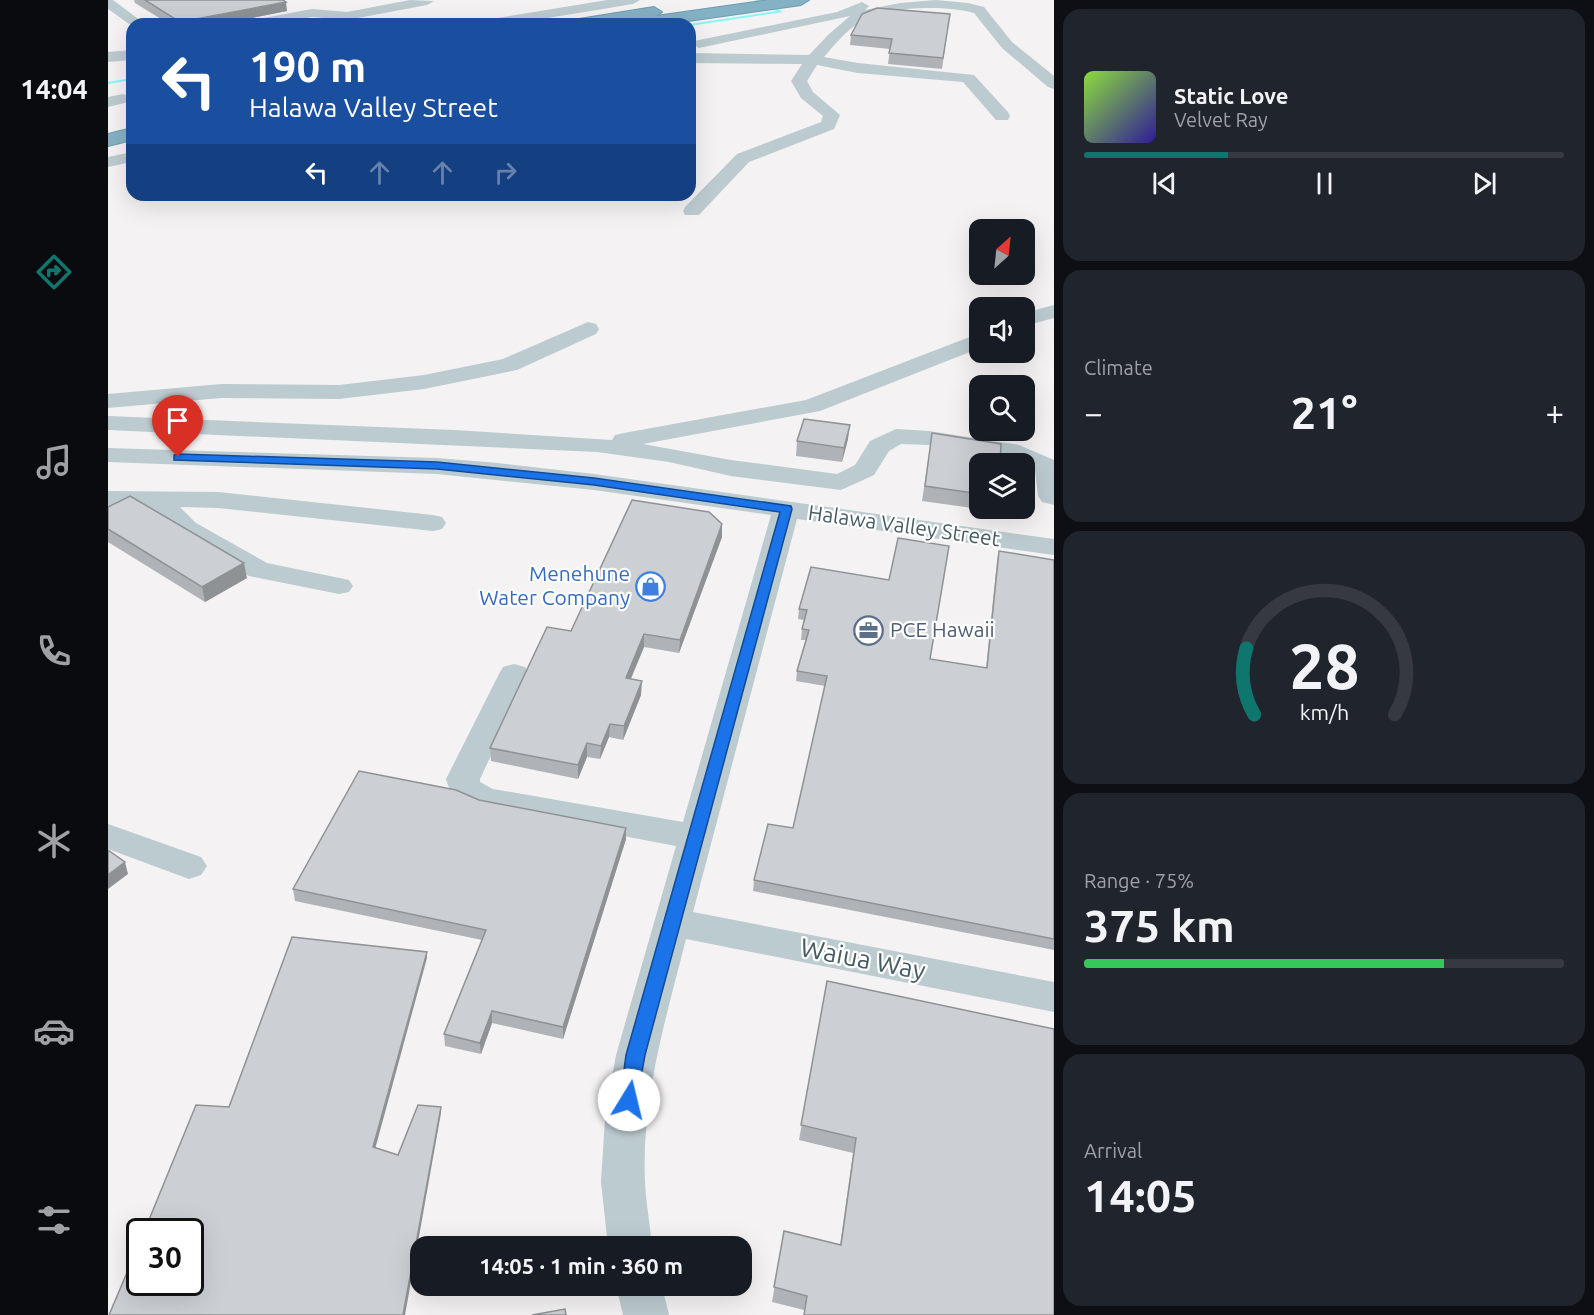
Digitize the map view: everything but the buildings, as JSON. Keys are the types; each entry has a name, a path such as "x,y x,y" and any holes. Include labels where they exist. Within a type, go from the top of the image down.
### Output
{"highway":[{"path":"620,18 742,0"},
{"path":"676,18 801,0"},
{"path":"108,127 126,123"},
{"path":"108,140 126,136"}],"street":[{"path":"288,0 312,13"},
{"path":"513,18 574,5 633,0"},
{"path":"696,45 841,15 865,5 901,0"},
{"path":"285,18 312,13 347,16 427,1"},
{"path":"108,3 130,18"},
{"path":"692,211 743,158 828,126 832,115 807,95 799,81 802,71 854,19 864,14 895,7 953,3 970,6 981,11 1001,40 1054,84"},
{"path":"347,16 350,18"},
{"path":"117,26 126,25"},
{"path":"108,57 126,56"},
{"path":"696,58 769,57 813,60 858,68 968,78 1002,116"},
{"path":"108,153 126,149"},
{"path":"108,162 126,158"},
{"path":"1035,317 1054,311"},
{"path":"108,401 221,391 339,392 424,382 509,365 588,329"},
{"path":"597,445 812,406 969,344"},
{"path":"108,423 454,436 597,445 669,454 731,468 841,482 865,470 879,446 896,436 929,438 1019,452 1047,466 1051,496 1054,497"},
{"name":"Halawa Valley Street","path":"108,455 437,466 560,478 1054,547"},
{"path":"108,499 218,500 433,523"},
{"path":"157,500 186,529 259,570 339,586"},
{"path":"629,1236 623,1182 626,1119 636,1055 786,509"},
{"path":"514,674 463,779 465,788 476,796 492,801 695,837"},
{"path":"108,836 189,866"},
{"name":"Waiua Way","path":"672,922 1054,997"},
{"path":"641,1296 646,1315"}],"waterway":[{"path":"696,24 781,12 757,0"},
{"path":"108,83 126,80"}],"place":[{"name":"Menehune Water Company","path":"651,586"},
{"name":"PCE Hawaii","path":"869,630"}],"route":[{"path":"178,457 437,466 594,482 786,509 636,1055 629,1100"}]}
